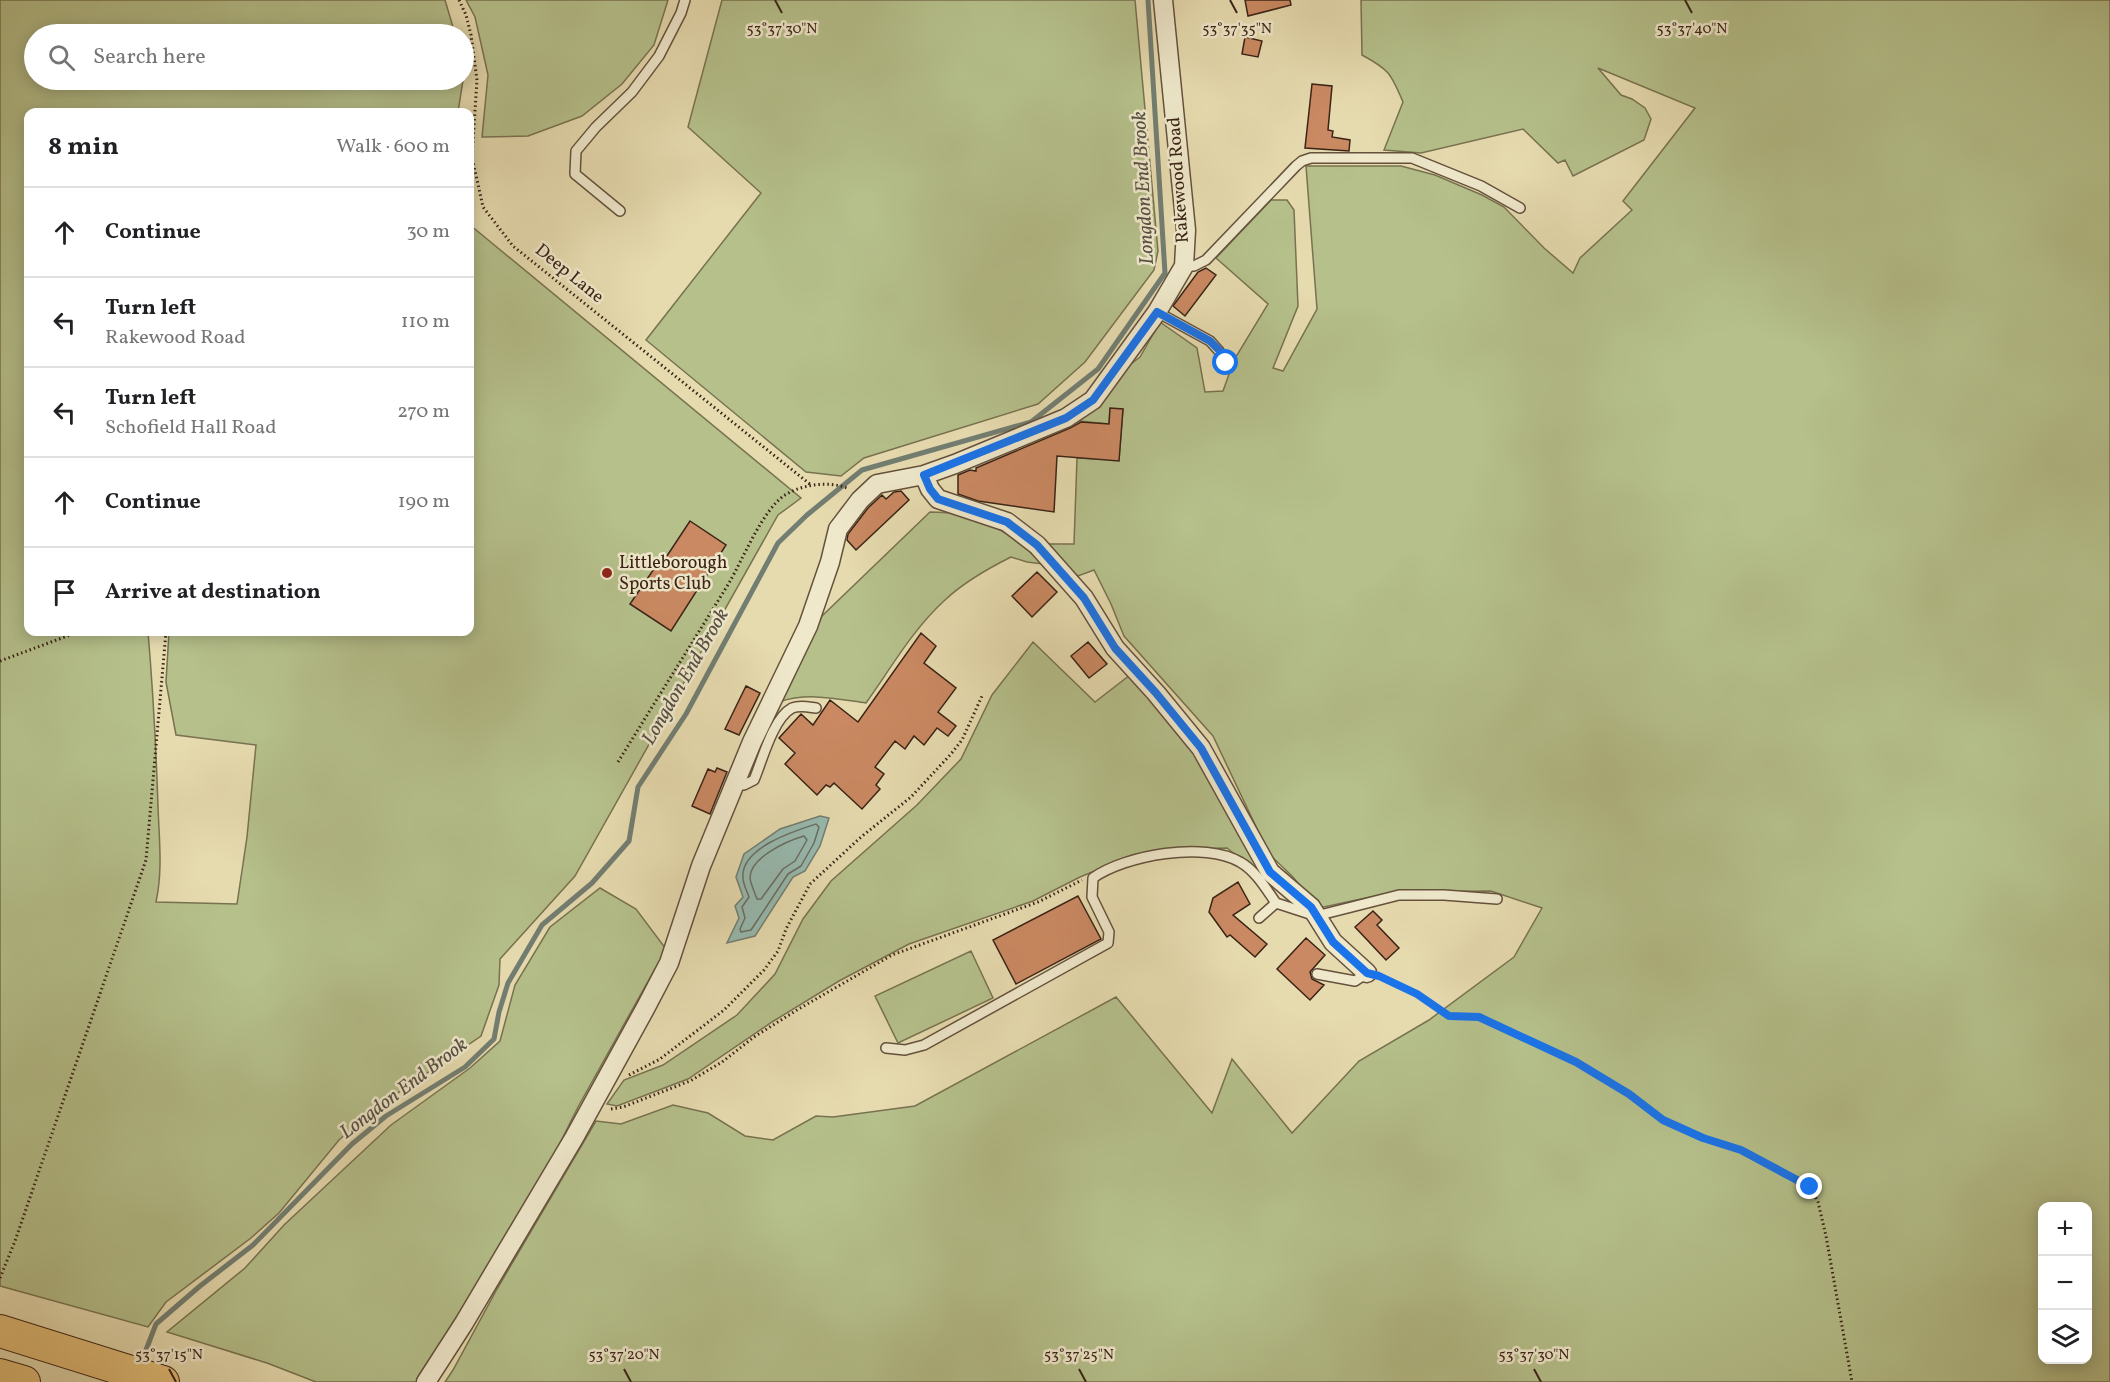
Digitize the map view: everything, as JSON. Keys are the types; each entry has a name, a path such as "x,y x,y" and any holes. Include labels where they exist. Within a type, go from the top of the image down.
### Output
{"highway":[{"path":"0,1331 163,1382"},
{"path":"0,1375 24,1382"}],"street":[{"name":"Rakewood Road","path":"426,1382 464,1323 592,1108 609,1072 669,963 701,867 752,742 808,626 830,562 838,529 860,500 877,484 924,475 1066,418 1093,400 1157,312 1184,266 1186,230 1163,0"},
{"path":"924,475 930,489 938,499 1007,522 1037,545 1084,598 1115,648 1201,748 1270,872 1311,907 1333,942 1367,973"}],"lane":[{"path":"620,211 575,174 576,151 596,126 632,92 659,56 681,13 685,0"},
{"path":"1184,266 1194,266 1206,260 1296,166 1311,158 1412,158 1481,186 1520,208"},
{"path":"1157,312 1210,341 1220,351 1226,363"},
{"path":"736,785 744,785 754,780 772,733 783,716 792,708 801,706 816,708"},
{"path":"886,1048 906,1050 924,1045 1108,943 1109,932 1092,897 1093,878 1104,870 1139,857 1185,852 1215,854 1238,860 1256,874 1276,903 1316,916 1399,895 1497,899"},
{"path":"1259,918 1276,903"},
{"path":"1317,974 1355,981 1367,973"}],"path":[{"name":"Deep Lane","path":"459,0 467,24"},
{"name":"Deep Lane","path":"474,58 477,80 474,110"},
{"name":"Deep Lane","path":"474,170 483,207 513,246 811,485"},
{"path":"618,762 730,580 767,515 785,495 811,485 837,484 847,488"},
{"path":"0,661 67,636"},
{"path":"0,1278 19,1230 146,860 166,636"},
{"path":"609,1072 628,1075 660,1059 724,1010 764,970 778,951 786,929 810,884 861,837 911,797 951,754 962,740 981,696"},
{"path":"592,1108 600,1111 623,1107 690,1081 722,1062 754,1037 797,1010 892,955 1038,902 1104,870"},
{"path":"1367,973 1379,976 1417,994 1449,1016 1479,1017 1576,1062 1629,1094 1663,1120 1703,1138 1741,1150 1810,1187 1818,1202 1826,1236 1852,1382"}],"green space":[{"path":"0,0 445,0 452,24 24,24 24,90 461,90 459,108 24,108 24,636 148,636 160,842 156,902 237,904 247,837 256,745 176,735 166,682 169,636 474,636 474,228 801,498 778,515 575,876 500,959 499,985 481,1036 373,1110 339,1140 279,1213 251,1238 166,1302 148,1327 0,1286"},
{"path":"466,0 668,0 654,45 622,84 582,116 528,136 482,137 488,75 475,17"},
{"path":"722,0 1135,0 1158,251 1154,270 1085,362 1038,404 864,458 841,476 806,472 646,340 761,193 688,127"},
{"path":"1361,0 2110,0 2110,1382 445,1382 596,1121 621,1124 673,1105 708,1113 745,1136 773,1140 816,1116 833,1117 915,1106 1116,997 1212,1113 1232,1059 1292,1133 1359,1061 1429,1020 1514,957 1542,908 1491,891 1394,892 1319,908 1292,876 1269,854 1213,736 1124,636 1094,570 1078,576 1050,555 1048,544 1074,544 1077,458 1119,460 1123,409 1110,409 1109,424 1079,421 1105,398 1123,370 1140,357 1160,322 1197,348 1205,392 1223,391 1234,360 1268,304 1216,258 1271,200 1287,200 1294,210 1298,306 1273,368 1283,371 1317,309 1306,166 1401,166 1435,175 1504,207 1544,248 1573,273 1580,258 1632,210 1623,201 1695,108 1598,68 1621,95 1645,108 1651,119 1644,140 1573,176 1565,160 1558,163 1523,129 1421,153 1384,150 1403,102 1388,74 1379,65 1362,55"},
{"path":"930,512 964,515 992,526 1018,542 1043,564 1011,557 960,587 923,623 866,703 812,697 779,702 822,616"},
{"path":"1033,642 1095,702 1130,675 1195,749 1290,900 1227,848 1136,854 1080,877 1033,901 909,944 839,981 772,1022 688,1079 617,1106 607,1104 624,1080 663,1065 737,1015 775,974 803,919 831,881 917,805 961,759 992,695"},
{"path":"600,888 636,909 666,949 578,1107 522,1219 418,1382 316,1382 267,1363 167,1332 245,1268 284,1225 391,1125 470,1068 500,1041 515,985 550,927"},
{"path":"971,951 993,998 898,1043 875,996"}],"water":[{"path":"820,816 829,818 820,846 805,871 793,877 755,936 727,943 739,918 735,906 743,897 736,877 744,854 780,829"}],"building":[{"path":"1245,0 1290,0 1291,5 1248,16"},
{"path":"1245,37 1262,41 1258,57 1242,54"},
{"path":"1312,84 1332,86 1328,130 1333,131 1332,137 1350,140 1349,151 1305,148"},
{"path":"1206,268 1216,275 1185,316 1173,306 1198,272"},
{"path":"1110,408 1123,409 1119,461 1057,456 1054,512 978,501 958,494 958,475 970,470 976,471 976,468 1081,422 1109,424"},
{"path":"901,491 909,500 856,550 847,540 848,534 868,508 882,495 886,499 894,492"},
{"path":"690,521 726,545 671,631 630,604 660,560 663,562"},
{"path":"1037,572 1057,592 1032,617 1012,596"},
{"path":"921,633 936,646 924,663 956,688 938,712 956,726 948,736 937,728 924,745 914,736 905,749 895,741 875,767 884,774 876,785 880,789 862,809 834,783 830,787 826,785 817,795 785,764 795,753 779,738 801,714 813,725 830,700 858,722"},
{"path":"1088,642 1107,664 1089,678 1071,656"},
{"path":"746,686 760,693 739,735 725,729"},
{"path":"717,768 727,772 710,814 692,806 708,769 715,772"},
{"path":"1238,882 1250,904 1233,915 1267,944 1255,957 1230,935 1227,937 1209,912 1213,898"},
{"path":"1078,896 1101,939 1016,984 993,940"},
{"path":"1373,911 1382,920 1377,925 1399,948 1386,960 1355,927"},
{"path":"1306,938 1325,955 1310,972 1312,979 1324,985 1310,1000 1277,969"}],"waterway":[{"name":"Longdon End Brook","path":"141,1363 156,1324 253,1245 352,1144 386,1116 465,1067 494,1039 508,983 542,925 592,883 629,841 638,787 686,714 778,543 807,515 862,470 1031,422 1098,369 1165,273 1148,0"}],"place":[{"name":"Littleborough Sports Club","path":"607,573"}],"route":[{"path":"1226,363 1220,351 1210,341 1157,312 1093,400 1066,418 924,475 930,489 938,499 1007,522 1037,545 1084,598 1115,648 1201,748 1270,872 1311,907 1333,942 1367,973 1379,976 1417,994 1449,1016 1479,1017 1576,1062 1629,1094 1663,1120 1703,1138 1741,1150 1810,1187"}]}
